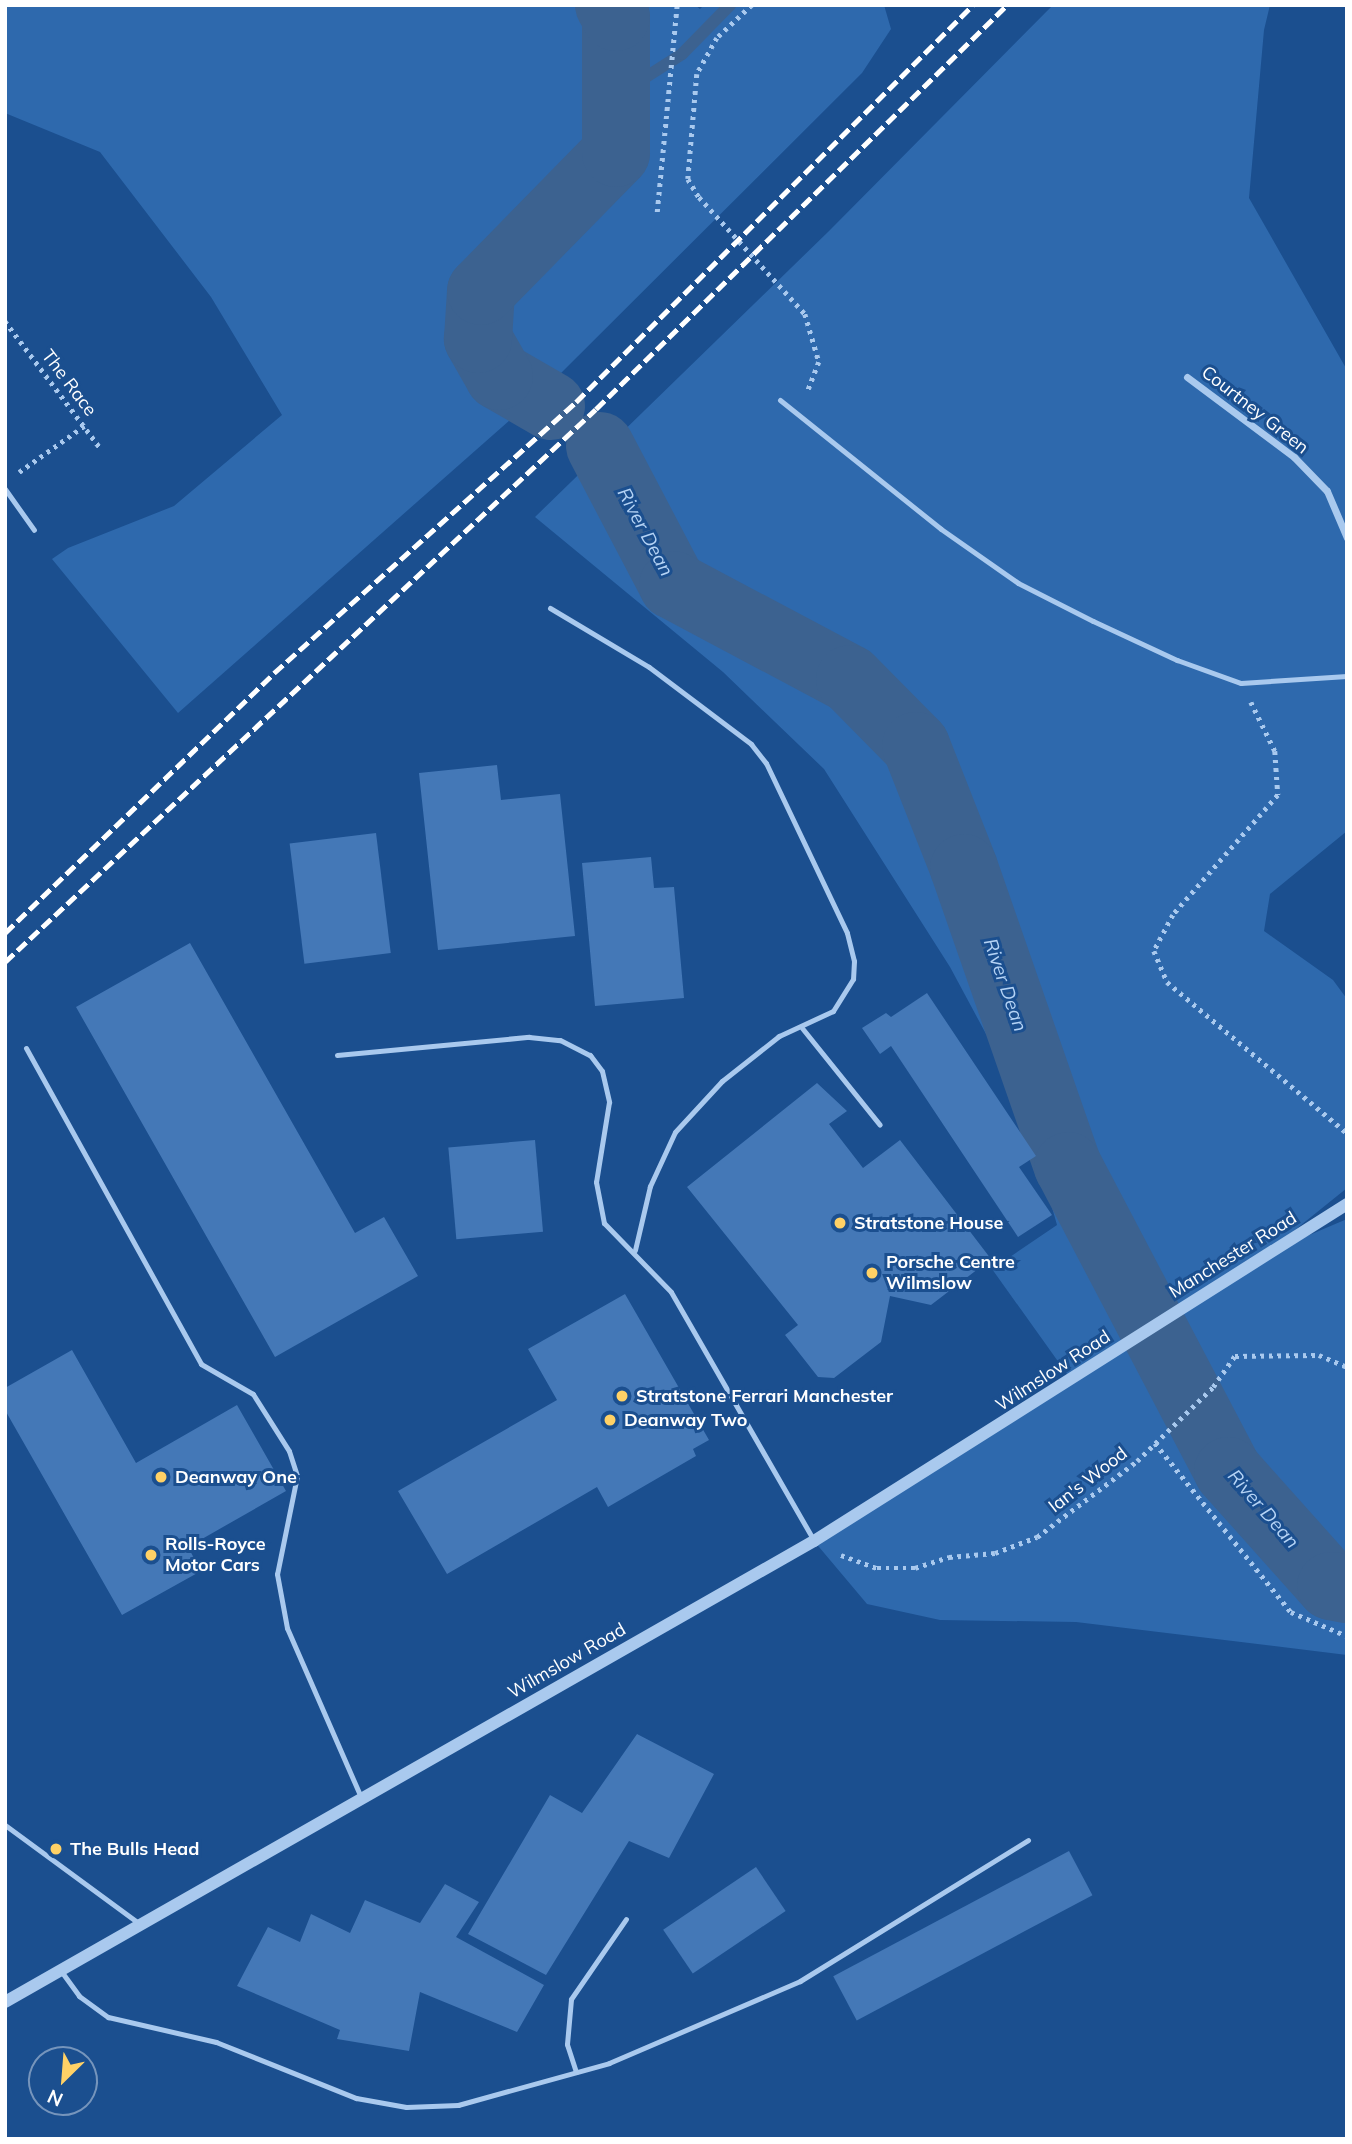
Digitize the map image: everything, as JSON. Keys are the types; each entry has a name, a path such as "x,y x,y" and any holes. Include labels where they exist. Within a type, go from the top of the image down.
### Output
{"street":[{"name":"Courtney Green","path":"1186,377 1294,457 1327,492 1347,538"},
{"name":"Manchester Road","path":"1138,1336 1347,1204"},
{"name":"Wilmslow Road","path":"5,2002 814,1541 1073,1381 1138,1336"}],"lane":[{"path":"780,400 941,529 1018,583 1177,660 1241,683 1347,676"},
{"path":"5,489 34,530"},
{"path":"550,608 649,667 751,744 766,763 847,933 854,961 853,979 833,1011 802,1028 779,1036 722,1081 675,1132 650,1186 635,1250"},
{"path":"802,1028 880,1125"},
{"path":"337,1055 529,1037 576,1046 590,1055 607,1086 597,1200 604,1223 635,1250 671,1292 814,1541"},
{"path":"26,1048 201,1364 253,1394 289,1451 297,1476 277,1574 287,1628 362,1800"},
{"path":"5,1825 142,1925"},
{"path":"61,1971 79,1996 108,2017 216,2042 356,2098 406,2107 458,2105 609,2063 800,1980 1028,1840"},
{"path":"576,2072 567,2044 571,1999 626,1919"}],"path":[{"path":"657,212 677,5"},
{"path":"752,5 718,38 697,74 688,179 698,197 804,314 819,362 798,415"},
{"name":"The Race","path":"5,321 102,450"},
{"path":"5,338 13,332"},
{"path":"16,474 84,426"},
{"path":"1241,683 1275,751 1278,795 1173,915 1154,951 1167,982 1347,1133"},
{"name":"Ian's Wood","path":"814,1541 877,1568 915,1568 949,1557 995,1553 1037,1537 1157,1441 1213,1387 1235,1356 1319,1355 1347,1367"},
{"path":"1157,1441 1291,1612 1347,1636"}],"shaded area":[{"path":"5,5 695,5 700,9 704,5 884,5 891,29 862,73 545,389 178,713 52,559 68,548 174,506 282,415 211,297 100,152 5,113"},
{"path":"1053,5 1270,5 1264,30 1249,198 1347,370 1347,831 1270,894 1264,931 1333,980 1347,999 1347,1188 1265,1254 1347,1219 1347,1655 1076,1622 940,1620 867,1604 814,1541 1072,1381 992,1269 1057,1225 1021,1099 950,967 824,769 723,672 535,517 829,231"}],"building":[{"path":"497,765 501,800 560,794 575,936 438,950 419,773"},
{"path":"376,833 391,953 304,964 290,844"},
{"path":"651,857 654,888 674,887 684,998 595,1006 582,863"},
{"path":"190,943 355,1233 384,1217 418,1276 275,1357 76,1007"},
{"path":"927,993 1036,1156 1019,1167 1052,1215 1018,1237 891,1046 880,1054 862,1028 886,1013 891,1017"},
{"name":"Stratstone House","path":"817,1083 847,1111 829,1124 863,1168 900,1140 991,1259 931,1305 890,1296 881,1342 834,1378 818,1377 785,1335 798,1325 687,1187"},
{"path":"535,1140 543,1232 456,1239 448,1148"},
{"name":"Deanway Two","path":"625,1294 709,1440 693,1449 696,1456 608,1507 597,1487 447,1574 398,1491 557,1400 528,1349"},
{"name":"Deanway One","path":"72,1350 136,1463 237,1405 286,1491 188,1547 201,1571 122,1615 5,1410 5,1388"},
{"path":"637,1734 714,1774 669,1858 629,1841 546,1975 468,1934 550,1795 582,1813"},
{"path":"1069,1851 1092,1895 857,2020 833,1976"},
{"path":"756,1867 786,1911 693,1974 663,1930"},
{"path":"445,1884 479,1902 456,1937 544,1985 517,2032 420,1992 409,2051 337,2039 340,2030 237,1986 268,1927 300,1942 311,1914 350,1933 365,1900 420,1923"}],"waterway":[{"name":"River Dean","path":"551,406 499,376 478,339 481,291 616,153 616,17 609,5"},
{"path":"613,98 682,54 730,5"},
{"name":"River Dean","path":"600,446 673,585 850,679 916,746 964,868 1068,1166 1228,1471 1331,1586 1347,1589"}],"railway":[{"path":"5,933 274,673 576,402 973,5"},
{"path":"5,962 596,409 1007,5"}],"place":[{"name":"Stratstone House","path":"840,1223"},
{"name":"Porsche Centre Wilmslow","path":"872,1273"},
{"name":"Stratstone Ferrari Manchester","path":"622,1396"},
{"name":"Deanway Two","path":"610,1420"},
{"name":"Deanway One","path":"161,1477"},
{"name":"Rolls-Royce Motor Cars","path":"151,1555"},
{"name":"The Bulls Head","path":"56,1849"}]}
